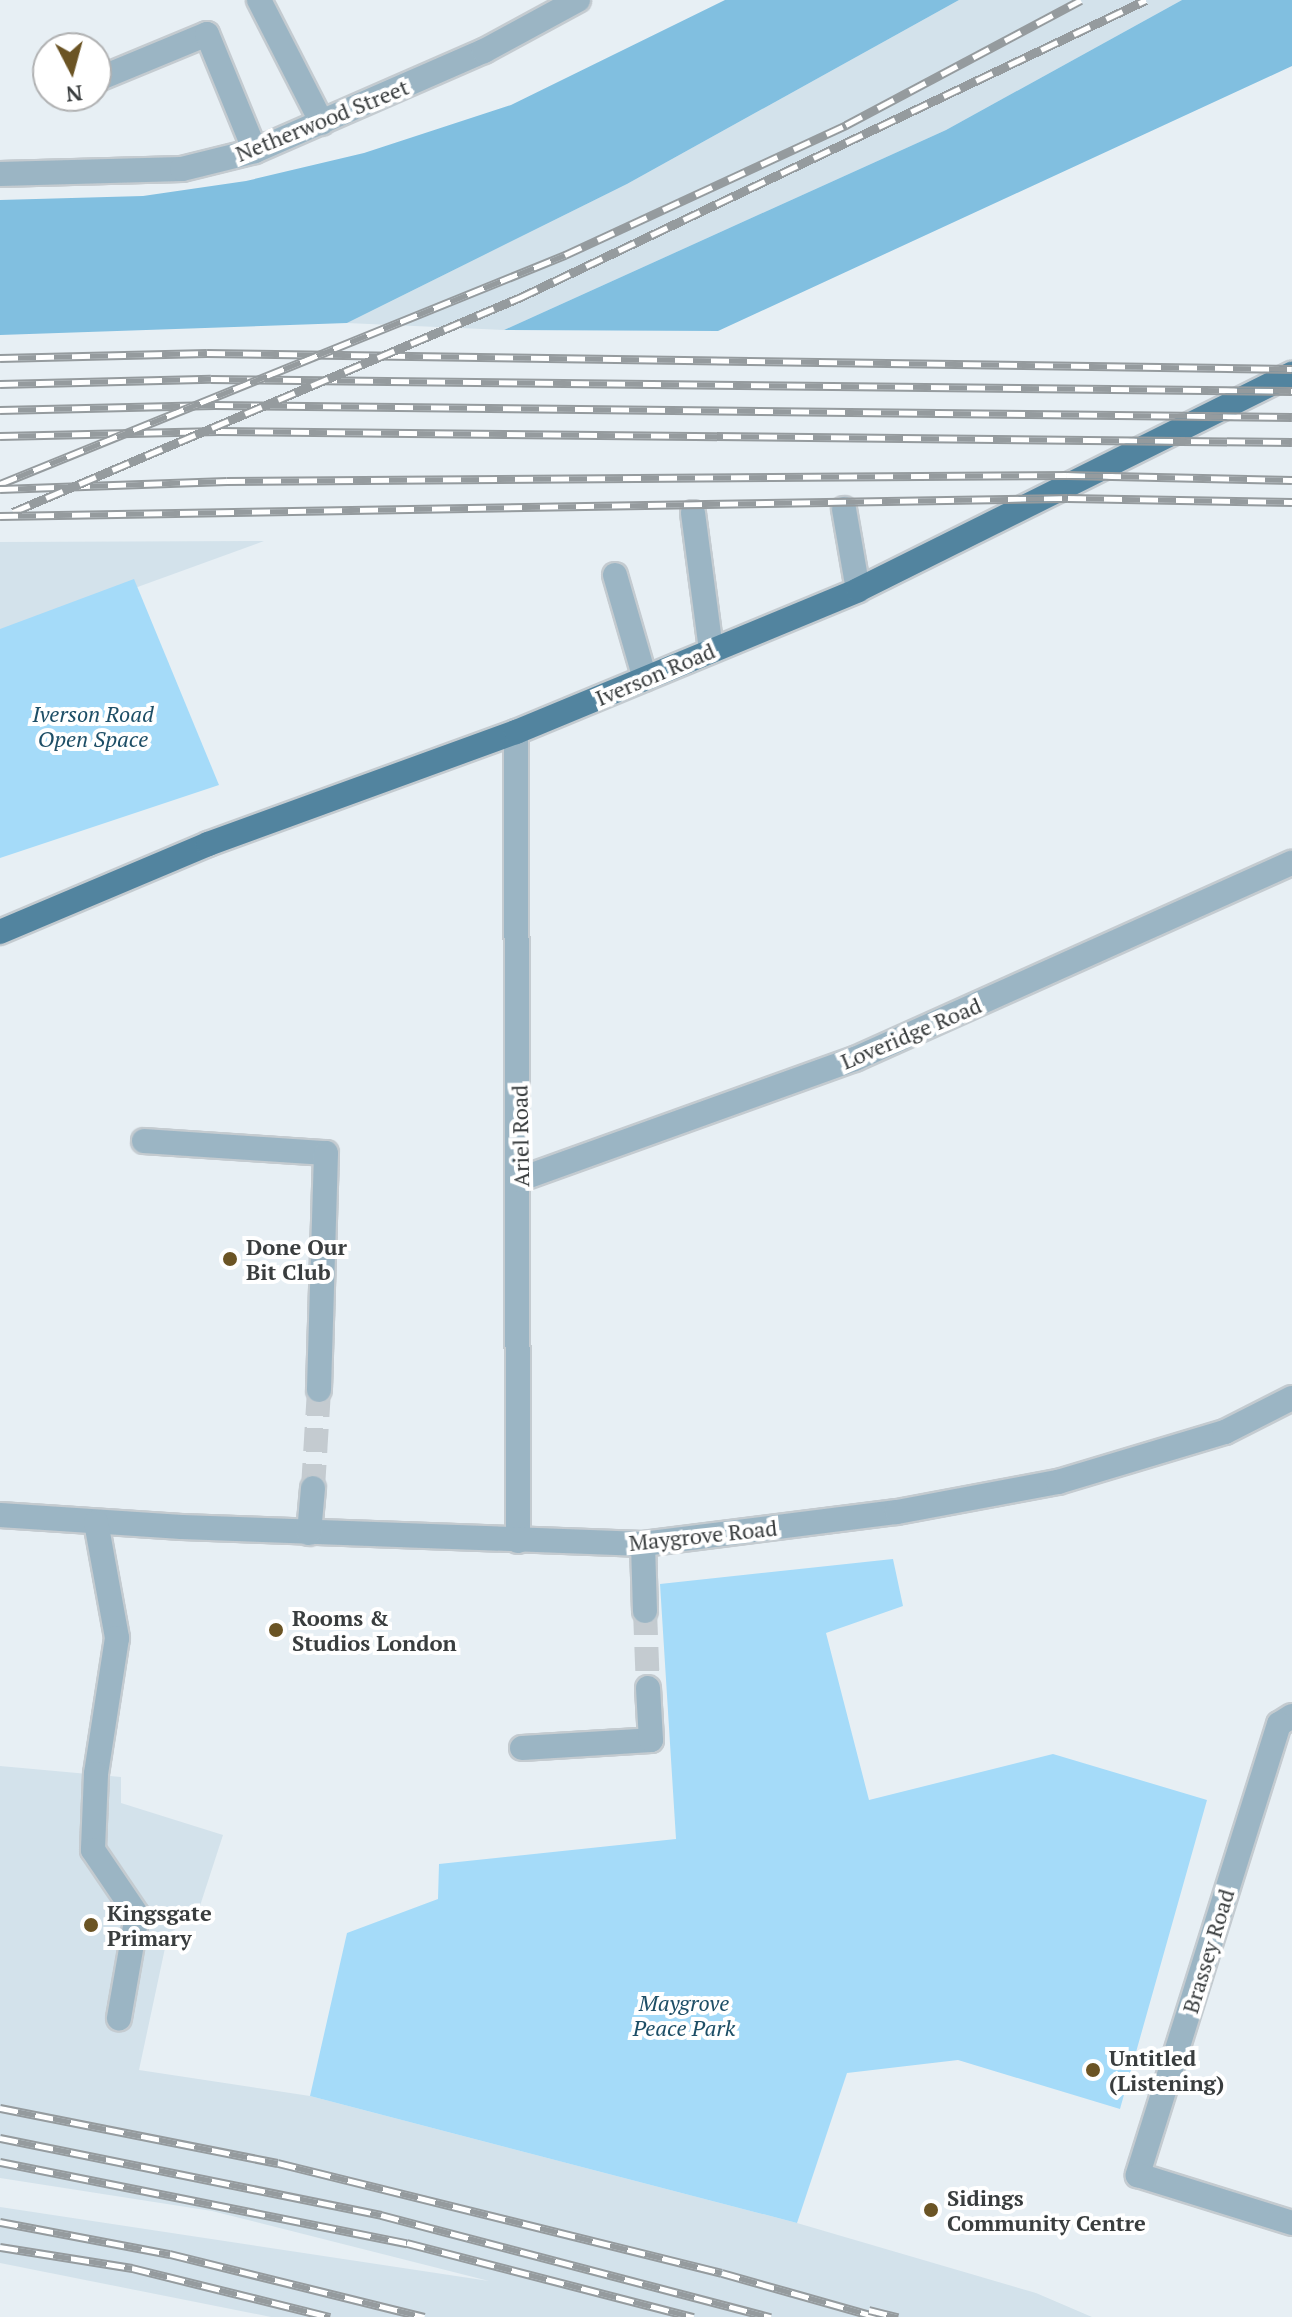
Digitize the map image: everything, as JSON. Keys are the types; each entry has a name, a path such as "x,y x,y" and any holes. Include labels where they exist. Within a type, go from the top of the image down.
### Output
{"main road":[{"name":"Iverson Road","path":"0,932 208,844 516,732 858,590 1292,374"}],"street":[{"path":"259,0 322,123"},
{"name":"Netherwood Street","path":"0,174 182,169 255,151 484,51 578,0"},
{"path":"112,73 207,34 255,151"},
{"path":"844,509 858,590"},
{"path":"693,513 711,650"},
{"path":"615,575 645,679"},
{"name":"Ariel Road","path":"516,732 521,1179 518,1541"},
{"name":"Loveridge Road","path":"521,1179 855,1059 1292,863"},
{"path":"144,1141 326,1153 319,1390"},
{"name":"Maygrove Road","path":"0,1515 309,1533 643,1544 897,1512 1058,1482 1225,1432 1292,1398"},
{"path":"309,1533 313,1488"},
{"path":"96,1522 117,1638 96,1774 93,1850 137,1915 119,2018"},
{"path":"643,1544 645,1611"},
{"path":"522,1748 651,1740 648,1688"},
{"name":"Brassey Road","path":"1292,1716 1279,1724 1138,2175 1292,2223"}],"shaded area":[{"path":"725,0 959,0 627,184 347,323 0,335 0,200 143,196 246,181 364,153 511,105"},
{"path":"959,0 1182,0 946,130 504,330 347,323 627,184"},
{"path":"1182,0 1292,0 1292,66 718,331 504,330 946,130"},
{"path":"264,541 0,637 0,542"},
{"path":"0,1766 121,1777 121,1803 223,1835 197,1915 168,1934 139,2070 310,2096 797,2223 1036,2293 1092,2317 271,2317 0,2263 0,2207 489,2281 212,2211 0,2178"}],"green space":[{"name":"Iverson Road Open Space","path":"134,579 219,785 0,858 0,629"},
{"name":"Maygrove Peace Park","path":"893,1559 903,1606 826,1633 869,1800 1053,1754 1207,1800 1120,2109 958,2060 847,2073 797,2223 310,2096 347,1933 438,1899 439,1864 676,1839 660,1584"}],"tunnel":[{"path":"313,1488 319,1390"},
{"path":"645,1611 648,1688"}],"railway":[{"path":"0,484 565,255 846,125 1081,0"},
{"path":"13,512 521,297 1146,0"},
{"path":"0,358 207,353 1292,369"},
{"path":"0,384 211,379 1292,391"},
{"path":"0,410 215,405 1292,417"},
{"path":"0,436 219,431 1292,442"},
{"path":"0,489 227,481 1067,475 1292,480"},
{"path":"0,516 1068,498 1292,502"},
{"path":"0,2108 278,2163 722,2273 877,2317"},
{"path":"0,2138 381,2215 771,2317"},
{"path":"0,2162 407,2243 694,2317"},
{"path":"0,2222 170,2254 424,2317"},
{"path":"0,2247 132,2268 330,2317"},
{"path":"869,2310 898,2317"}],"place":[{"name":"Done Our Bit Club","path":"230,1259"},
{"name":"Rooms & Studios London","path":"276,1630"},
{"name":"Kingsgate Primary","path":"91,1925"},
{"name":"Untitled (Listening)","path":"1093,2070"},
{"name":"Sidings Community Centre","path":"931,2210"}]}
